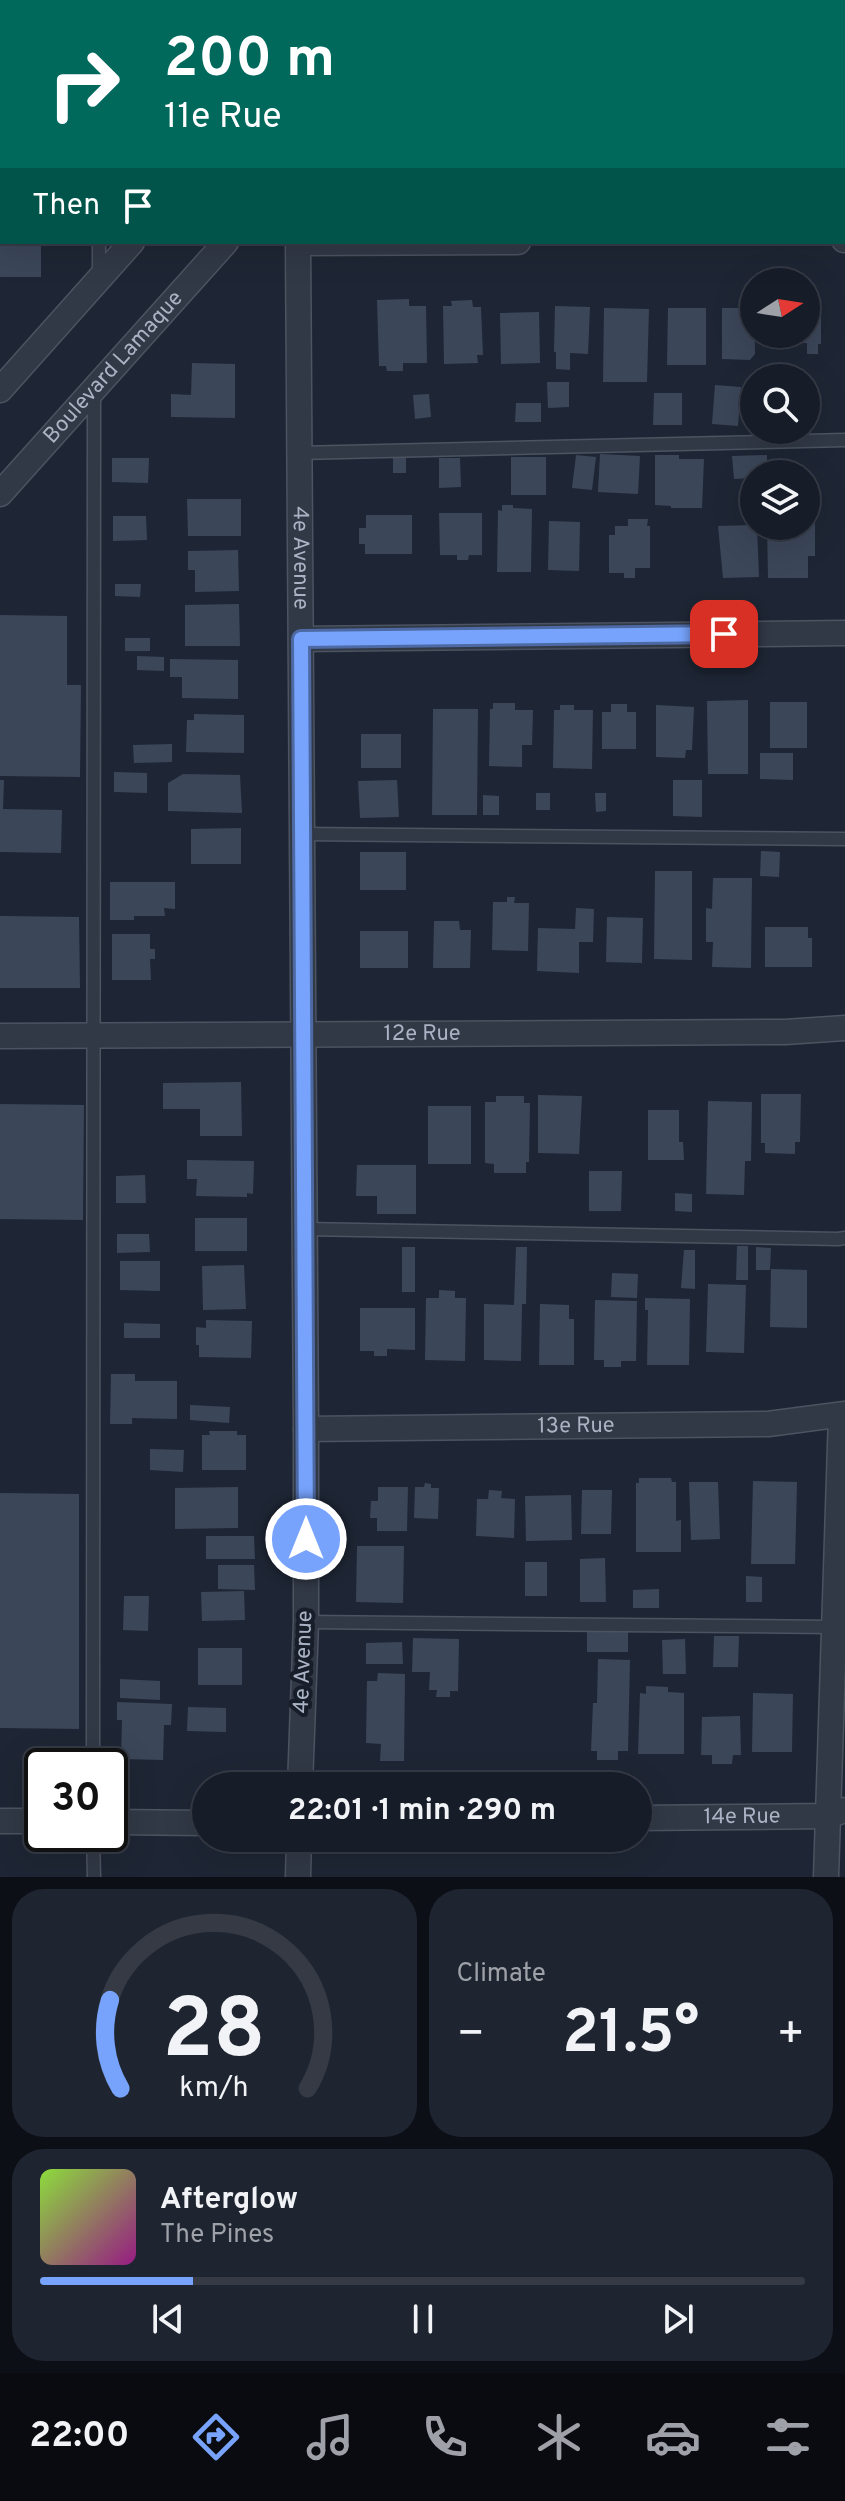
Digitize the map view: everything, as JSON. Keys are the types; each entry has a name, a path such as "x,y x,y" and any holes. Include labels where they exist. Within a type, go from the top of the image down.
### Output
{"street":[{"path":"0,390 130,244"},
{"name":"Boulevard Lamaque","path":"0,494 224,244"},
{"name":"4e Avenue","path":"298,244 306,1429 306,1622 301,1772"},
{"path":"301,639 845,633"},
{"name":"12e Rue","path":"0,1036 785,1032 845,1028"},
{"path":"826,1877 836,1813 833,1627 843,1415"},
{"name":"13e Rue","path":"306,1429 768,1424 843,1415"},
{"name":"14e Rue","path":"652,1818 836,1813"},
{"path":"0,1821 24,1821"},
{"path":"128,1822 192,1823"},
{"path":"298,1877 299,1852"}],"lane":[{"path":"99,244 99,279"},
{"path":"93,1748 94,389"},
{"path":"299,453 845,440"},
{"path":"301,834 845,839"},
{"path":"304,1229 845,1238"},
{"path":"306,1622 833,1627"},
{"path":"93,1852 94,1877"}],"building":[{"path":"0,244 41,244 41,277 0,277"},
{"path":"409,299 409,306 426,306 427,363 403,363 403,371 387,371 386,366 379,366 377,300"},
{"path":"472,300 473,307 481,307 483,355 477,355 478,363 444,364 443,306 452,306 451,301"},
{"path":"555,306 590,307 588,354 570,353 570,370 556,369"},
{"path":"604,308 649,309 647,382 603,382"},
{"path":"668,308 706,308 706,365 667,365"},
{"path":"722,308 740,308 740,348 755,348 755,354 750,360 722,359"},
{"path":"539,312 540,363 501,364 500,313"},
{"path":"807,348 818,348 818,354 807,354"},
{"path":"192,363 235,364 235,418 171,417 171,394 191,395"},
{"path":"547,382 569,382 569,407 548,408"},
{"path":"715,385 740,387 738,426 712,424"},
{"path":"654,393 682,393 682,425 653,425"},
{"path":"429,394 431,417 415,419 413,395"},
{"path":"516,403 541,403 541,422 515,422"},
{"path":"600,454 640,456 638,494 598,492"},
{"path":"393,455 406,455 406,473 393,473"},
{"path":"576,455 596,457 592,490 572,488"},
{"path":"655,455 704,459 702,508 655,505"},
{"path":"767,455 767,460 740,460 740,479 734,479 732,456"},
{"path":"511,457 546,457 546,495 511,495"},
{"path":"112,458 149,458 148,483 112,482"},
{"path":"439,458 460,458 461,487 439,488"},
{"path":"187,499 241,499 241,536 188,536"},
{"path":"502,505 532,509 531,572 497,572 498,510 502,511"},
{"path":"439,513 482,513 482,555 469,555 468,560 457,560 457,555 440,555"},
{"path":"366,515 412,515 412,554 365,554 365,544 359,544 359,528 366,528"},
{"path":"113,516 146,516 147,540 113,541"},
{"path":"628,519 648,519 647,526 650,526 650,568 635,568 635,578 624,578 624,573 609,573 609,535 615,535 615,526 628,526"},
{"path":"549,521 580,522 579,571 548,570"},
{"path":"740,525 740,540 758,540 759,577 723,578 718,526"},
{"path":"767,540 815,540 815,556 808,556 808,578 768,578"},
{"path":"238,550 239,591 195,592 195,570 188,570 188,551"},
{"path":"115,584 141,584 140,597 115,596"},
{"path":"239,604 240,646 185,646 185,605"},
{"path":"0,615 67,616 67,685 81,685 80,777 0,776"},
{"path":"125,638 150,638 150,651 125,651"},
{"path":"137,656 164,657 164,671 137,670"},
{"path":"170,659 238,660 238,699 182,698 182,677 170,677"},
{"path":"748,700 748,774 708,774 707,701"},
{"path":"770,702 807,702 807,748 770,748"},
{"path":"493,703 515,703 515,710 533,710 532,745 522,745 522,767 489,766 490,709 493,709"},
{"path":"611,704 627,704 627,712 636,712 636,749 602,749 602,712 611,712"},
{"path":"560,705 574,705 574,710 593,710 592,769 553,768 554,710 560,710"},
{"path":"656,705 694,707 692,750 686,750 685,758 656,757"},
{"path":"433,709 478,709 477,815 432,815"},
{"path":"194,714 244,715 244,753 186,752 187,720 194,720"},
{"path":"361,734 401,734 401,768 361,768"},
{"path":"172,744 172,762 134,763 133,745"},
{"path":"760,753 793,753 793,780 760,779"},
{"path":"114,772 147,773 147,793 114,792"},
{"path":"183,774 240,775 242,813 168,811 168,783"},
{"path":"0,780 4,780 3,809 62,810 61,853 0,852"},
{"path":"397,780 399,817 360,818 358,781"},
{"path":"673,780 702,780 702,817 673,816"},
{"path":"536,793 550,793 550,810 536,810"},
{"path":"595,793 606,793 606,811 596,812"},
{"path":"483,795 499,796 499,815 483,815"},
{"path":"241,828 241,864 191,864 191,829"},
{"path":"761,851 780,852 779,877 760,876"},
{"path":"360,852 406,852 406,890 360,890"},
{"path":"655,871 692,871 692,960 654,959"},
{"path":"713,878 752,878 751,968 712,967 713,942 706,942 706,908 712,909"},
{"path":"110,882 175,882 175,909 164,908 165,916 110,920"},
{"path":"507,897 515,897 514,903 529,903 528,951 492,950 493,902 507,902"},
{"path":"576,908 594,909 593,942 579,942 579,973 537,971 538,928 575,929"},
{"path":"0,916 79,917 80,988 0,988"},
{"path":"607,917 643,918 642,963 606,962"},
{"path":"434,921 459,921 460,930 471,930 470,968 433,968"},
{"path":"765,927 808,927 808,938 812,938 812,967 765,967"},
{"path":"360,931 408,931 408,968 360,968"},
{"path":"112,934 150,934 150,949 155,949 155,959 150,959 151,980 112,980"},
{"path":"241,1082 242,1136 200,1136 200,1109 163,1109 163,1083"},
{"path":"761,1094 801,1094 800,1142 795,1142 795,1154 765,1153 765,1143 761,1143"},
{"path":"538,1095 582,1096 579,1154 538,1153"},
{"path":"496,1096 524,1096 524,1103 530,1103 526,1173 494,1173 494,1164 485,1163 485,1102 496,1102"},
{"path":"708,1101 752,1102 751,1161 745,1161 744,1195 706,1194"},
{"path":"0,1104 84,1105 83,1220 0,1219"},
{"path":"428,1106 471,1106 471,1164 428,1164"},
{"path":"648,1110 679,1110 679,1142 683,1142 684,1160 648,1160"},
{"path":"187,1160 254,1161 253,1194 247,1193 247,1197 196,1196 197,1179 187,1179"},
{"path":"357,1165 416,1165 416,1214 377,1214 377,1196 356,1196"},
{"path":"589,1171 622,1171 621,1211 589,1211"},
{"path":"145,1175 146,1203 116,1203 116,1176"},
{"path":"675,1193 692,1194 692,1212 675,1211"},
{"path":"195,1218 247,1218 247,1251 195,1251"},
{"path":"117,1234 149,1234 150,1252 117,1253"},
{"path":"737,1246 748,1246 748,1280 736,1280"},
{"path":"402,1247 415,1247 415,1292 402,1292"},
{"path":"516,1247 527,1247 521,1361 484,1360 484,1304 514,1305"},
{"path":"756,1247 771,1248 770,1270 756,1270"},
{"path":"684,1250 695,1250 695,1289 681,1288"},
{"path":"120,1261 160,1261 160,1291 120,1290"},
{"path":"244,1265 246,1309 203,1310 202,1266"},
{"path":"771,1269 807,1270 807,1328 770,1327"},
{"path":"612,1273 638,1274 637,1298 611,1297"},
{"path":"708,1284 746,1285 744,1353 706,1352"},
{"path":"439,1290 455,1291 455,1298 466,1298 465,1361 425,1360 426,1298 439,1298"},
{"path":"645,1298 690,1299 689,1365 647,1365 648,1310 645,1310"},
{"path":"595,1300 637,1301 636,1361 621,1361 621,1367 604,1367 604,1360 594,1360"},
{"path":"540,1304 569,1305 569,1319 574,1319 574,1365 539,1365"},
{"path":"360,1308 415,1308 415,1350 387,1349 387,1356 374,1356 374,1351 360,1351"},
{"path":"206,1320 252,1321 251,1358 199,1357 196,1327 206,1328"},
{"path":"124,1323 160,1324 160,1338 124,1338"},
{"path":"111,1374 135,1374 135,1381 177,1381 177,1419 132,1418 132,1424 110,1424"},
{"path":"190,1405 230,1407 229,1423 190,1420"},
{"path":"209,1431 237,1431 237,1435 246,1435 246,1470 202,1470 202,1435 210,1435"},
{"path":"150,1449 184,1450 183,1472 150,1470"},
{"path":"639,1478 671,1478 672,1482 676,1482 676,1521 681,1520 681,1552 636,1552 636,1483 639,1483"},
{"path":"753,1481 797,1482 795,1564 751,1564"},
{"path":"689,1482 718,1482 720,1539 691,1540"},
{"path":"425,1483 431,1484 431,1488 439,1488 438,1519 414,1518 415,1487 424,1487"},
{"path":"238,1487 238,1528 175,1529 175,1488"},
{"path":"378,1487 408,1487 407,1531 377,1531 377,1518 370,1518 371,1501 378,1501"},
{"path":"489,1490 502,1491 501,1498 515,1499 514,1538 476,1536 477,1499 488,1499"},
{"path":"582,1490 612,1490 611,1534 581,1534"},
{"path":"0,1493 79,1494 79,1729 0,1728"},
{"path":"571,1495 572,1540 526,1541 525,1496"},
{"path":"206,1536 254,1536 255,1559 206,1559"},
{"path":"357,1546 404,1546 403,1603 356,1602"},
{"path":"605,1558 606,1602 580,1602 580,1559"},
{"path":"525,1562 547,1562 547,1596 525,1596"},
{"path":"218,1565 254,1565 255,1590 218,1589"},
{"path":"746,1576 762,1577 762,1602 746,1602"},
{"path":"659,1589 659,1608 633,1608 633,1590"},
{"path":"244,1591 245,1620 202,1621 201,1592"},
{"path":"124,1596 149,1596 148,1631 123,1630"},
{"path":"587,1632 628,1632 628,1652 587,1652"},
{"path":"714,1636 739,1636 738,1667 713,1667"},
{"path":"413,1638 459,1639 458,1691 450,1691 450,1697 436,1697 437,1690 429,1690 430,1672 412,1672"},
{"path":"685,1639 686,1674 663,1674 662,1640"},
{"path":"402,1642 403,1664 366,1664 366,1643"},
{"path":"198,1648 242,1648 242,1685 198,1685"},
{"path":"598,1659 630,1660 628,1751 618,1751 618,1760 597,1760 597,1751 591,1751"},
{"path":"378,1673 405,1674 404,1761 380,1761 381,1744 366,1743 367,1681 377,1681"},
{"path":"120,1679 160,1681 160,1700 120,1698"},
{"path":"646,1686 668,1687 668,1692 684,1693 684,1754 638,1754 640,1693 646,1694"},
{"path":"753,1693 793,1694 792,1752 752,1752"},
{"path":"117,1702 172,1704 171,1725 164,1725 163,1760 128,1759 128,1748 121,1748 122,1720 117,1720"},
{"path":"188,1707 226,1708 226,1732 187,1731"},
{"path":"740,1716 741,1755 733,1755 732,1764 712,1764 712,1755 701,1755 702,1717"}],"route":[{"path":"306,1539 301,639 724,634"}]}
